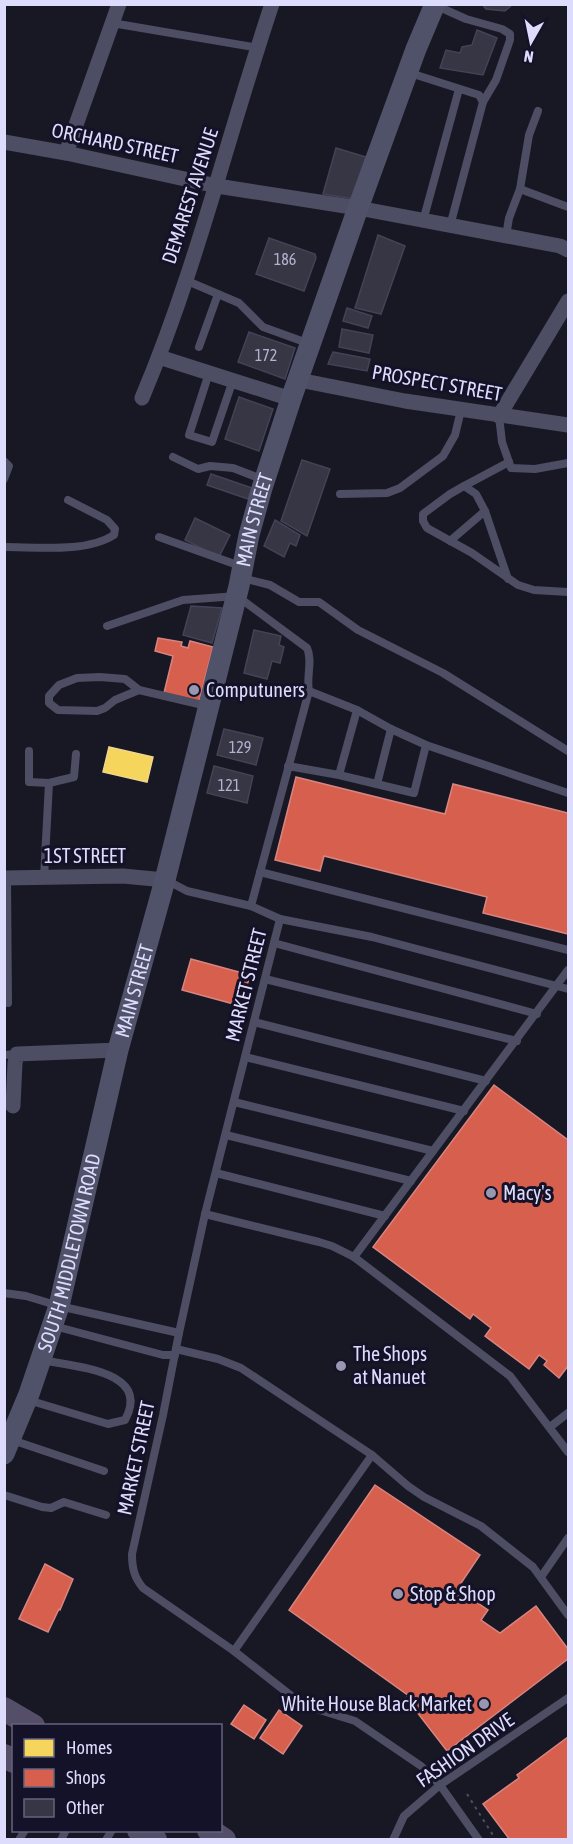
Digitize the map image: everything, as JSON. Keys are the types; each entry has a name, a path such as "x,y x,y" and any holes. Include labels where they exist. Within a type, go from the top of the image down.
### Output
{"main road":[{"path":"4,1709 31,1724"}],"street":[{"path":"66,153 119,4"},
{"name":"DEMAREST AVENUE","path":"142,398 159,357 217,186 272,4"},
{"name":"MAIN STREET","path":"118,1050 165,879 240,580 249,535 265,480 358,208 435,5"},
{"name":"ORCHARD STREET","path":"4,142 217,186 358,208 560,246 568,250"},
{"path":"499,416 568,301"},
{"name":"PROSPECT STREET","path":"159,357 233,380 405,401 568,425"},
{"name":"1ST STREET","path":"6,878 123,876 165,879"},
{"path":"13,1106 15,1063 11,1054 90,1049 118,1050"},
{"name":"SOUTH MIDDLETOWN ROAD","path":"8,1447 56,1316 118,1050"}],"lane":[{"path":"435,5 466,19 502,29 510,34 496,80 483,102 450,226"},
{"path":"112,22 259,48"},
{"path":"408,72 479,95 483,102"},
{"path":"423,221 459,88"},
{"path":"506,236 509,218 520,189 529,135 538,111"},
{"path":"520,189 568,207"},
{"path":"185,280 239,303 263,327 311,345"},
{"path":"199,347 218,294"},
{"path":"209,373 189,435 212,442 233,380"},
{"path":"340,494 387,493 400,488 443,456 455,435 461,410"},
{"path":"499,416 502,442 512,468 535,469 568,463"},
{"path":"172,457 198,469 210,466 233,468 265,480"},
{"path":"4,461 9,466 4,479"},
{"path":"509,462 464,486 425,512 422,517 427,528 472,553 518,585 534,590 568,592"},
{"path":"464,486 476,494 485,512 508,579"},
{"path":"4,547 69,547 91,544 114,535 114,530 107,520 68,500"},
{"path":"450,541 485,512"},
{"path":"159,537 240,580 307,648 310,654 307,683 309,691 251,906"},
{"path":"106,627 240,580 270,585 300,602 319,602 358,630 443,674 568,751"},
{"path":"139,690 114,700 105,708 97,711 58,710 49,703 50,696 59,686 77,678 100,677 125,679 139,690 209,706"},
{"path":"309,691 357,710 426,745 568,793"},
{"path":"339,775 357,710"},
{"path":"377,784 391,729"},
{"path":"288,766 339,775 414,793 426,745"},
{"path":"29,751 29,782 49,783 74,777 76,753"},
{"path":"44,878 49,783"},
{"path":"260,872 568,950"},
{"path":"6,878 8,1003"},
{"name":"MARKET STREET","path":"165,879 187,891 251,906 280,919 372,937 568,989"},
{"name":"MARKET STREET","path":"280,919 206,1214 132,1554 132,1567 136,1579 143,1588 234,1651 294,1698 310,1707 343,1717 365,1727 422,1766 440,1785 479,1839"},
{"path":"274,944 537,1014"},
{"path":"354,1257 568,970"},
{"path":"265,979 517,1041"},
{"path":"254,1022 486,1081"},
{"path":"245,1057 464,1111"},
{"path":"234,1101 433,1151"},
{"path":"226,1135 411,1181"},
{"path":"216,1173 385,1216"},
{"path":"206,1214 319,1242 354,1257 510,1376 568,1452"},
{"path":"4,1293 26,1296 56,1316 163,1355 176,1352 218,1359 241,1368 372,1455 424,1497 481,1526 524,1558 541,1577 568,1615"},
{"path":"56,1316 179,1333"},
{"path":"27,1400 108,1424 125,1420 129,1412 130,1393 125,1385 114,1377 96,1370 41,1360"},
{"path":"550,1427 568,1413"},
{"path":"8,1447 104,1471"},
{"path":"234,1651 372,1455"},
{"path":"4,1495 42,1507 51,1508 64,1502 106,1515"},
{"path":"541,1577 568,1538"},
{"name":"FASHION DRIVE","path":"393,1839 404,1816 440,1785 568,1698"}],"path":[{"path":"467,1794 496,1839"}],"building: Homes":[{"path":"109,747 153,757 147,782 103,772"}],"building: Shops":[{"path":"158,638 182,642 181,646 188,648 190,641 213,647 199,702 164,693 173,656 155,651"},
{"path":"296,777 445,814 453,784 568,813 568,934 483,913 487,897 324,856 320,871 275,860"},
{"path":"191,959 250,975 241,1006 182,990"},
{"name":"Macy's","path":"494,1085 568,1140 568,1366 559,1378 544,1365 547,1361 539,1355 529,1369 485,1336 491,1328 473,1314 470,1319 373,1247"},
{"path":"375,1485 480,1555 457,1589 488,1610 481,1620 500,1633 536,1606 568,1649 568,1659 447,1751 406,1698 409,1696 289,1610"},
{"path":"45,1564 73,1579 48,1632 19,1619"},
{"path":"244,1705 266,1720 254,1739 231,1724"},
{"path":"279,1710 302,1726 283,1754 260,1738"},
{"path":"568,1737 568,1840 510,1840 483,1804 519,1778 517,1775"}],"building: Other":[{"path":"482,4 513,4 505,11 486,9"},
{"path":"477,30 497,38 483,75 440,68 446,50 460,53 462,47 472,45"},
{"path":"336,148 366,157 353,199 323,194"},
{"path":"378,235 405,246 381,314 355,308"},
{"path":"269,238 315,254 316,258 304,291 256,274"},
{"path":"347,308 372,316 368,328 343,321"},
{"path":"342,329 373,335 369,353 339,347"},
{"path":"249,332 295,348 285,379 238,362"},
{"path":"333,352 370,359 367,371 328,364"},
{"path":"239,397 273,409 259,451 225,439"},
{"path":"302,460 330,469 307,536 281,521"},
{"path":"211,474 252,488 248,499 207,485"},
{"path":"195,518 230,535 219,557 185,540"},
{"path":"275,520 300,535 296,546 290,543 284,557 264,546"},
{"path":"191,606 222,608 212,643 183,635"},
{"path":"254,630 281,636 279,645 284,647 280,663 272,661 267,679 244,673"},
{"path":"224,729 263,738 256,765 217,755"},
{"path":"214,766 253,776 247,803 207,793"}],"place":[{"name":"Computuners","path":"194,690"},
{"name":"Macy's","path":"491,1193"},
{"name":"The Shops at Nanuet","path":"341,1366"},
{"name":"Stop & Shop","path":"398,1594"},
{"name":"White House Black Market","path":"484,1704"}]}
